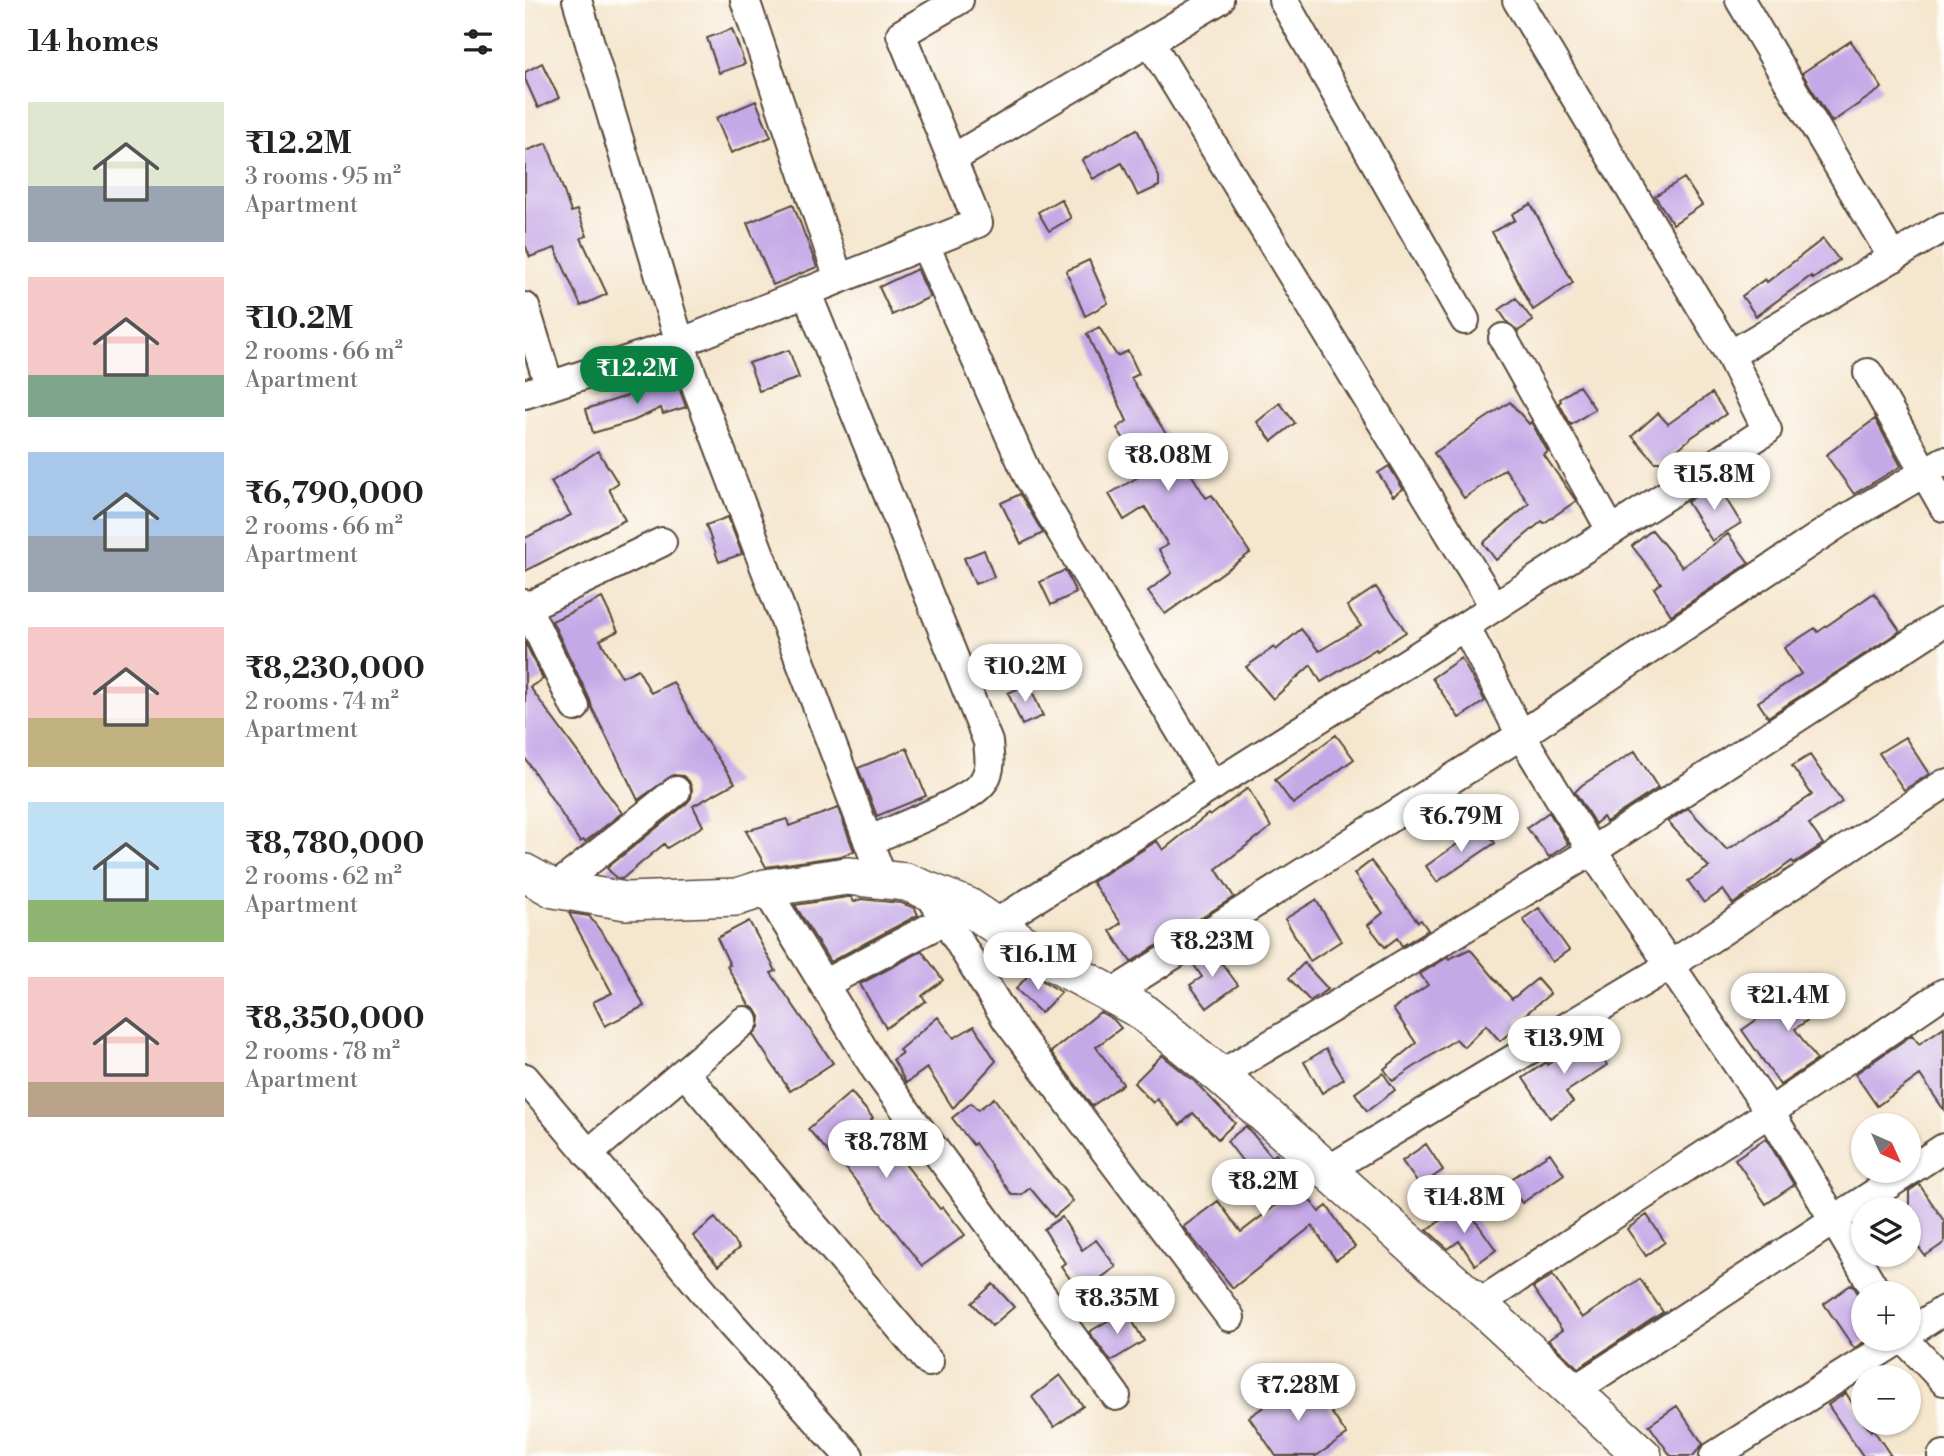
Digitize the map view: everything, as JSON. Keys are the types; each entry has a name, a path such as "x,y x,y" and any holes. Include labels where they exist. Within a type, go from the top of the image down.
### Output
{"street":[{"path":"577,0 680,343 883,880"},
{"path":"745,0 839,279"},
{"path":"525,307 537,389 680,343 978,223 901,34 959,0"},
{"path":"952,159 1219,0"},
{"path":"1283,0 1465,320"},
{"path":"995,924 1465,626 1767,430 1730,355 1517,0"},
{"path":"1740,0 1893,258"},
{"path":"1150,42 1494,606"},
{"path":"1730,355 1944,227"},
{"path":"925,245 1028,476 1213,786"},
{"path":"806,291 988,742 991,765 983,782 970,796 868,841"},
{"path":"1503,338 1611,530"},
{"path":"1868,373 1935,467 1944,507"},
{"path":"1111,994 1521,735 1842,521 1935,467"},
{"path":"575,707 525,606 662,542"},
{"path":"1220,1075 1592,850 1944,622"},
{"path":"1465,626 1521,735 1592,850 1770,1112 1870,1281"},
{"path":"1328,1170 1669,966 1944,784"},
{"path":"540,881 676,791"},
{"path":"540,881 626,901 737,897 765,888 846,876 906,882 936,905 1007,1020 1230,1317"},
{"path":"765,888 876,1070 1116,1396"},
{"path":"824,984 936,905 967,906 1045,958 1140,1010 1220,1075 1478,1304 1643,1456"},
{"path":"1478,1304 1770,1112 1944,993"},
{"path":"588,1154 744,1021"},
{"path":"684,1072 929,1362"},
{"path":"525,1079 731,1324 849,1456"},
{"path":"1573,1391 1944,1148"},
{"path":"1921,1325 1944,1310"},
{"path":"1714,1456 1883,1351"},
{"path":"1914,1351 1944,1381"}],"building":[{"path":"732,29 745,64 719,73 707,38"},
{"path":"1851,41 1882,88 1832,122 1802,73"},
{"path":"542,63 559,98 538,108 525,79 525,72"},
{"path":"756,101 771,137 731,153 716,118"},
{"path":"1137,129 1159,177 1159,186 1138,196 1122,163 1093,179 1082,160"},
{"path":"547,143 571,212 577,210 587,236 581,238 607,294 581,306 555,248 530,257 525,245 525,151"},
{"path":"1684,178 1702,205 1673,224 1655,196"},
{"path":"1061,199 1071,218 1049,231 1038,212"},
{"path":"793,204 817,267 773,285 747,223"},
{"path":"1531,204 1573,283 1533,310 1492,232 1515,220 1512,214"},
{"path":"1823,239 1839,260 1813,279 1811,276 1756,316 1742,296 1765,279 1767,282"},
{"path":"1089,260 1108,303 1085,316 1066,271"},
{"path":"917,269 930,297 892,315 879,287"},
{"path":"1516,298 1533,321 1518,331 1499,310"},
{"path":"1099,327 1117,356 1128,351 1139,374 1131,378 1206,498 1212,495 1250,553 1165,614 1148,591 1172,573 1159,550 1168,545 1145,507 1124,520 1109,494 1145,473 1117,428 1127,421 1087,334"},
{"path":"789,350 799,378 759,391 749,363"},
{"path":"675,377 686,407 663,414 661,408 633,421 593,433 586,409"},
{"path":"1579,386 1595,409 1571,425 1559,403 1560,399"},
{"path":"1712,393 1726,414 1692,437 1663,462 1655,462 1632,436 1658,413 1668,424"},
{"path":"1510,402 1529,424 1531,422 1548,452 1544,455 1576,501 1544,523 1542,521 1496,560 1483,543 1529,504 1505,469 1464,498 1434,453"},
{"path":"1280,403 1295,423 1272,441 1257,422"},
{"path":"1875,419 1901,466 1854,494 1826,455"},
{"path":"598,451 618,483 609,489 625,520 525,571 525,538 571,515 551,482"},
{"path":"1389,466 1403,489 1393,496 1378,473"},
{"path":"1716,483 1741,523 1712,541 1687,502"},
{"path":"1020,494 1043,533 1021,544 1001,503"},
{"path":"728,517 742,554 719,562 706,525"},
{"path":"1652,530 1682,567 1728,534 1749,563 1671,615 1654,588 1661,583 1632,546"},
{"path":"984,550 994,577 975,584 964,558"},
{"path":"1065,570 1076,593 1051,605 1040,582"},
{"path":"1376,587 1406,632 1377,651 1376,649 1321,682 1311,665 1273,699 1246,667 1274,647 1276,650 1301,629 1319,651 1361,626 1347,606"},
{"path":"1874,593 1900,631 1768,717 1758,702 1801,674 1784,648 1815,628 1818,632"},
{"path":"602,598 618,631 600,640 622,677 638,669 651,693 673,682 700,732 735,783 693,806 703,826 667,848 664,844 622,879 616,878 607,868 686,804 691,798 692,789 683,776 673,775 638,800 592,708 552,621"},
{"path":"525,642 543,679 530,687 622,813 585,842 580,842 525,758"},
{"path":"1461,658 1485,701 1459,718 1432,678"},
{"path":"1029,684 1043,716 1022,725 1008,693"},
{"path":"1336,735 1354,759 1293,804 1275,780"},
{"path":"1905,737 1929,774 1904,790 1879,753"},
{"path":"907,748 926,796 877,816 858,768"},
{"path":"1635,751 1658,788 1606,822 1603,817 1595,824 1575,792"},
{"path":"1810,755 1842,802 1809,824 1823,844 1794,863 1792,861 1733,904 1723,890 1704,903 1688,881 1709,867 1668,822 1688,808 1727,850 1812,795 1792,766"},
{"path":"1248,788 1271,827 1216,869 1234,897 1131,962 1110,931 1121,923 1092,882 1157,841 1163,850 1208,814 1210,816"},
{"path":"838,808 854,851 841,856 766,867 746,831 787,819 789,826"},
{"path":"1549,812 1568,844 1549,857 1527,828"},
{"path":"1483,826 1495,843 1437,882 1426,866"},
{"path":"1371,861 1418,922 1421,920 1428,930 1402,946 1397,938 1385,947 1368,925 1383,913 1354,874"},
{"path":"851,897 854,902 861,899 901,903 915,908 918,915 830,962 795,905"},
{"path":"1316,900 1341,941 1310,961 1285,919"},
{"path":"1539,908 1569,950 1552,962 1523,919"},
{"path":"569,913 589,916 618,954 644,1006 605,1026 593,1002 612,993"},
{"path":"749,921 776,971 771,973 833,1063 790,1091 753,1035 759,1027 760,1017 749,1005 727,966 730,965 717,938"},
{"path":"1470,949 1512,999 1537,979 1550,994 1516,1022 1519,1025 1500,1041 1486,1025 1464,1047 1456,1039 1393,1081 1384,1069 1416,1043 1393,1009 1428,985 1420,974 1448,957 1449,959"},
{"path":"1212,950 1238,985 1207,1008 1190,985 1202,977 1192,962"},
{"path":"922,951 943,980 922,996 926,1001 886,1028 860,984"},
{"path":"1304,963 1328,989 1310,1001 1289,978"},
{"path":"1030,973 1061,992 1041,1013 1016,989"},
{"path":"1821,981 1835,1001 1795,1029 1817,1060 1780,1085 1742,1030 1779,1004 1781,1008"},
{"path":"1100,1012 1114,1020 1121,1028 1096,1047 1123,1084 1092,1106 1051,1052"},
{"path":"938,1017 954,1038 974,1026 996,1061 953,1108 927,1068 906,1083 893,1059 902,1053 899,1050"},
{"path":"1944,1027 1944,1110 1920,1075 1877,1106 1855,1074 1912,1035 1919,1044"},
{"path":"1588,1037 1607,1065 1566,1092 1573,1102 1550,1118 1523,1078"},
{"path":"1326,1049 1344,1079 1322,1093 1304,1062"},
{"path":"1162,1055 1194,1081 1235,1123 1218,1139 1193,1113 1180,1125 1157,1099 1153,1103 1134,1083"},
{"path":"1383,1073 1395,1090 1367,1111 1355,1093"},
{"path":"851,1092 940,1209 943,1207 965,1235 922,1266 834,1153 831,1155 808,1129"},
{"path":"994,1098 1073,1201 1054,1217 1030,1188 1021,1195 1012,1195 975,1143 973,1145 952,1118 971,1103 978,1110"},
{"path":"1246,1126 1272,1157 1276,1154 1319,1212 1327,1206 1355,1247 1336,1260 1312,1226 1233,1288 1183,1227 1218,1201 1241,1232 1276,1205 1227,1141"},
{"path":"1766,1138 1794,1185 1766,1204 1735,1159"},
{"path":"1426,1144 1443,1170 1420,1186 1402,1161"},
{"path":"1550,1153 1564,1174 1522,1203 1507,1182"},
{"path":"1919,1184 1944,1221 1944,1243 1925,1256 1921,1250 1921,1197 1909,1197 1909,1191"},
{"path":"1466,1207 1496,1250 1475,1265 1459,1241 1448,1249 1427,1230"},
{"path":"1647,1215 1665,1242 1646,1256 1627,1229"},
{"path":"1062,1217 1082,1250 1096,1240 1116,1267 1080,1293 1061,1266 1065,1263 1044,1229"},
{"path":"715,1218 739,1248 718,1266 693,1236"},
{"path":"1553,1275 1582,1318 1640,1279 1663,1312 1578,1368 1548,1340 1562,1330 1533,1288"},
{"path":"993,1284 1014,1307 992,1326 972,1303"},
{"path":"1851,1285 1851,1344 1824,1304"},
{"path":"1126,1310 1144,1341 1111,1361 1089,1332"},
{"path":"1060,1375 1083,1406 1054,1427 1032,1397"},
{"path":"1307,1377 1347,1435 1316,1456 1276,1456 1249,1417"},
{"path":"1846,1393 1851,1401 1851,1435 1877,1435 1891,1456 1863,1456 1828,1405"},
{"path":"1677,1406 1703,1444 1693,1456 1671,1456 1649,1425"}]}
